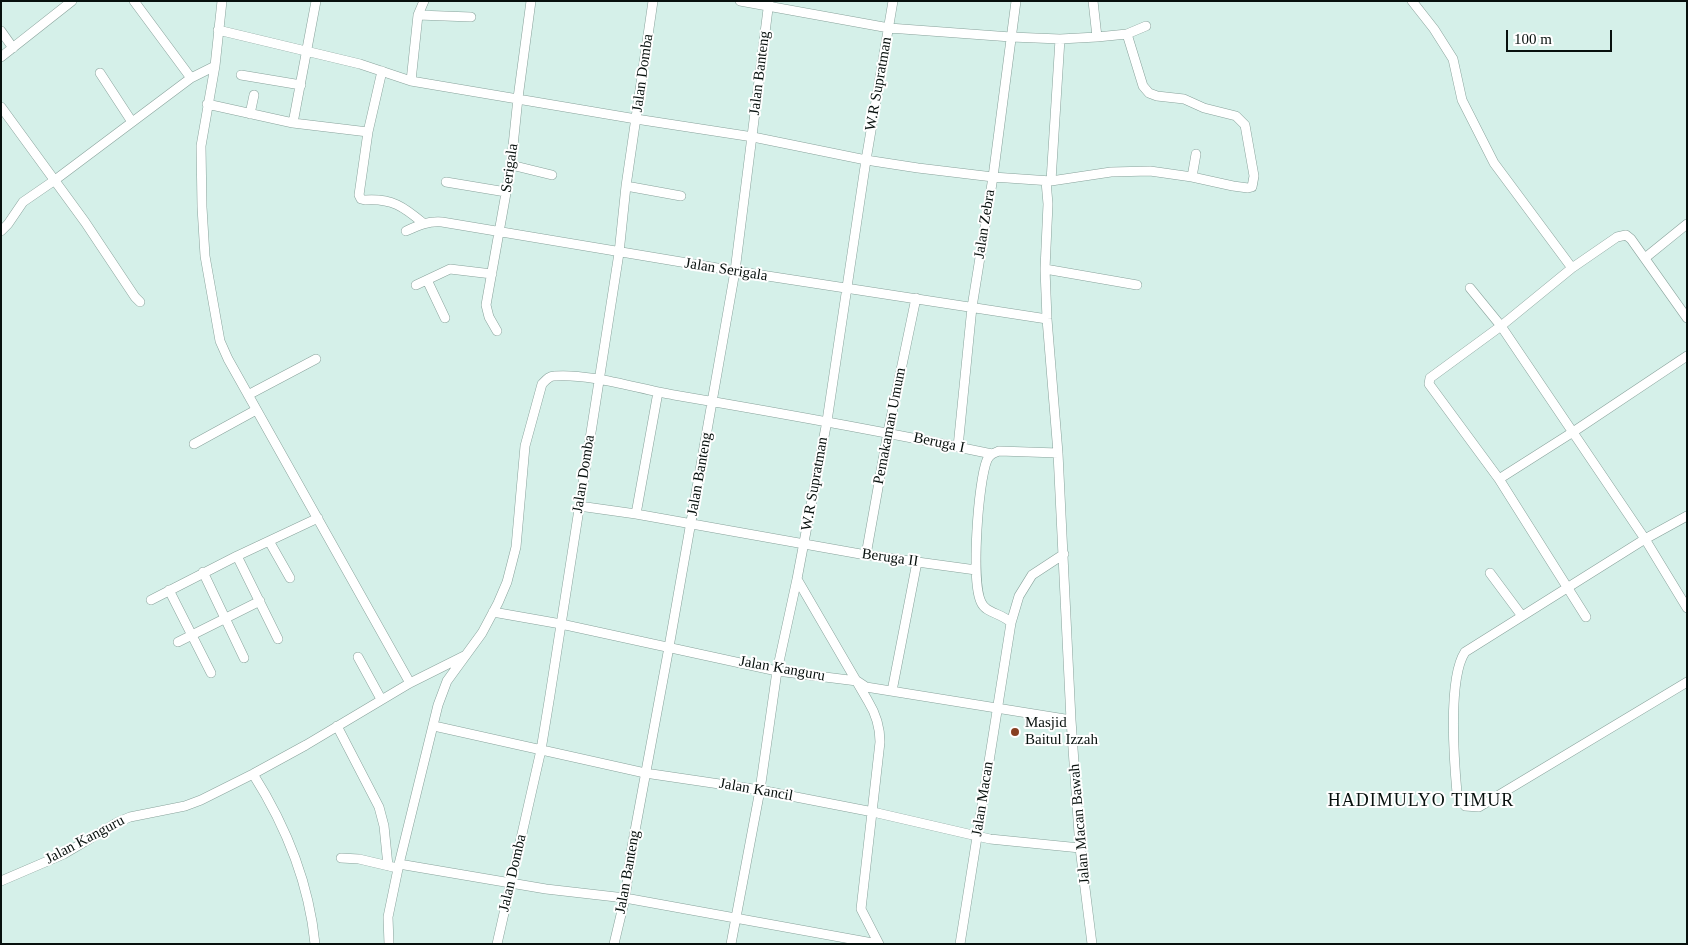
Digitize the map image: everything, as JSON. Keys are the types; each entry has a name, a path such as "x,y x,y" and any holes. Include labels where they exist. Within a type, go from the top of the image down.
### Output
{"street":[{"path":"1,57 72,1"},
{"path":"134,1 191,78"},
{"path":"222,1 214,66 202,132 200,164 205,256 220,341 256,410 410,683 468,655"},
{"path":"292,123 316,1"},
{"path":"411,80 418,15 424,1"},
{"name":"Serigala","path":"498,331 489,317 486,305 511,165 531,1"},
{"name":"Jalan Domba","path":"497,944 541,750 619,253 626,186 654,1"},
{"path":"740,1 768,4 889,28 1011,38 1060,39 1097,37 1127,34 1146,26"},
{"name":"W.R Supratman","path":"731,944 760,790 777,671 797,579 827,421 866,160 893,1"},
{"name":"Jalan Zebra","path":"958,447 972,307 993,177 1016,1"},
{"path":"1093,1 1097,37"},
{"path":"1412,1 1434,29 1453,59 1462,100 1494,162 1572,268"},
{"name":"Jalan Banteng","path":"614,944 625,898 645,773 670,647 735,271 768,4"},
{"path":"418,15 471,17"},
{"path":"218,30 360,64 411,80 753,137 866,160 993,177 1049,181 1110,172 1131,171 1192,177 1233,186 1252,187 1254,176 1245,125 1236,116 1204,108 1184,99 1149,94 1143,86 1127,34"},
{"path":"1,31 12,48"},
{"name":"Jalan Macan Bawah","path":"1060,39 1049,181 1045,269 1064,554 1071,720 1080,848 1092,944"},
{"path":"1,231 23,202 191,78 214,66"},
{"path":"382,71 368,132 359,195 361,199 393,202 423,223"},
{"path":"100,73 132,122"},
{"path":"241,75 300,85"},
{"path":"250,114 254,95"},
{"path":"207,104 292,123 368,132"},
{"path":"1,107 85,222 134,297 140,302"},
{"path":"1192,177 1196,154"},
{"path":"511,165 552,175"},
{"path":"446,182 506,192"},
{"path":"626,186 681,196"},
{"name":"Jalan Serigala","path":"406,231 423,223 432,221 442,222 499,230 619,253 1047,319"},
{"path":"1645,258 1687,224"},
{"path":"1586,617 1499,479 1429,384 1430,378 1501,326 1572,268 1622,235 1630,238 1687,318"},
{"path":"416,285 450,269 492,274"},
{"path":"1045,269 1137,285"},
{"path":"428,280 445,318"},
{"path":"1470,288 1501,326 1573,432 1645,539 1687,608"},
{"name":"Pemakaman Umum","path":"866,555 888,432 916,298"},
{"path":"1499,479 1687,356"},
{"path":"248,395 316,359"},
{"name":"Beruga I","path":"389,944 388,917 398,866 444,687 482,633 507,582 516,547 525,446 542,384 551,376 598,379 658,392 888,432 992,454"},
{"path":"636,514 658,392"},
{"path":"194,444 256,410"},
{"path":"1011,623 1007,618 986,609 978,595 976,535 984,474 988,459 992,454 999,451 1058,453"},
{"name":"Beruga II","path":"579,506 691,523 866,555 976,570"},
{"path":"1687,516 1645,539 1465,652 1458,665 1453,736 1457,793 1465,806 1479,806 1687,682"},
{"path":"150,600 203,572 318,518"},
{"path":"268,541 290,578"},
{"name":"Jalan Macan","path":"960,944 1011,623 1019,596 1032,575 1064,554"},
{"path":"237,556 278,639"},
{"path":"892,691 917,562"},
{"path":"203,572 244,658"},
{"path":"1490,573 1522,616"},
{"path":"797,579 874,710 880,730 861,909 879,944"},
{"path":"169,590 211,673"},
{"path":"178,642 260,601"},
{"name":"Jalan Kanguru","path":"493,612 561,624 777,671 857,682 866,688 1071,720"},
{"path":"358,657 382,699"},
{"name":"Jalan Kanguru","path":"1,881 64,854 124,819 138,814 193,804 306,745 410,683"},
{"path":"336,726 379,807 384,826 388,866"},
{"name":"Jalan Kancil","path":"434,726 645,773 760,790 872,812 990,839 1080,848"},
{"path":"253,774 268,798 292,846 307,900 316,944"},
{"path":"341,858 625,898 736,918 843,941 879,944"}],"place":[{"name":"Masjid Baitul Izzah","path":"1015,732"}],"district":[{"name":"HADIMULYO TIMUR","path":"1421,801"}]}
